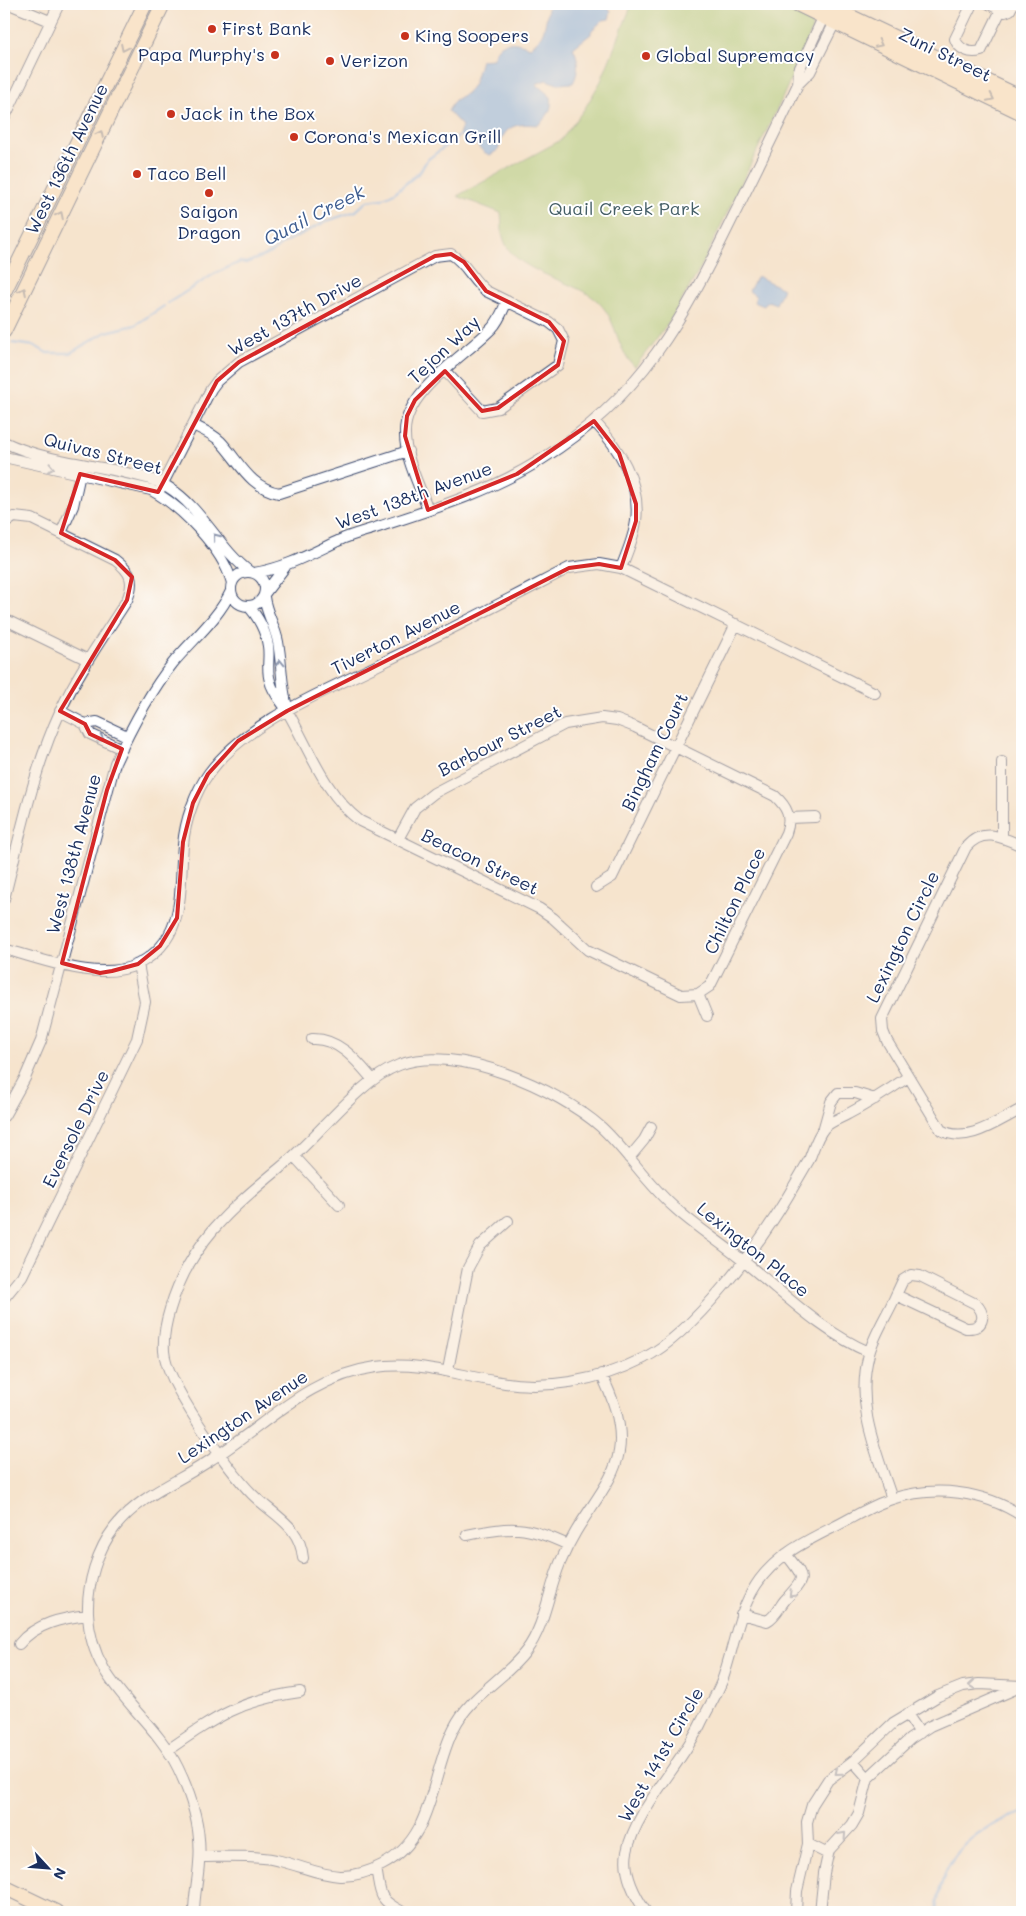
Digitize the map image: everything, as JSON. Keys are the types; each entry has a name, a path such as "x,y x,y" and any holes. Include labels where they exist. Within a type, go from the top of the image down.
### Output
{"main road":[{"name":"West 136th Avenue","path":"4,292 145,4"},
{"name":"West 136th Avenue","path":"4,331 163,4"},
{"name":"Zuni Street","path":"797,4 830,12 1022,98"},
{"name":"Zuni Street","path":"830,12 1022,113"},
{"path":"4,1887 56,1912"}],"street":[{"path":"8,4 50,21"},
{"path":"4,119 59,4"},
{"path":"972,4 955,39 962,49 973,53 981,51 1001,10"},
{"path":"989,4 1005,12 1010,10 1013,4"},
{"name":"West 138th Avenue","path":"252,572 286,566 344,539 466,497 516,474 555,451 594,421 637,378 678,324 698,289 798,84 799,70 830,12"},
{"name":"West 137th Drive","path":"160,489 216,381 239,362 435,256 452,254 464,262 478,285 507,301"},
{"path":"445,371 482,411 498,408 558,365 564,341 558,329 549,322 507,301"},
{"name":"Tejon Way","path":"428,510 408,451 405,425 410,408 427,387 491,329 507,301"},
{"path":"594,421 619,453 629,474 636,504 636,521 621,568"},
{"path":"193,425 218,439 254,483 266,490 279,493 408,451"},
{"name":"Quivas Street","path":"4,442 25,451 137,476 160,489 191,522 226,567 232,587"},
{"name":"Quivas Street","path":"4,457 177,494 196,512 236,561 252,572"},
{"path":"61,533 73,506 80,474"},
{"path":"4,524 14,517 23,516 115,560 126,568 132,578 132,590 128,600 88,660 60,712 34,783 6,878 4,899"},
{"name":"Tiverton Avenue","path":"4,949 100,973 138,964 160,946 177,918 183,842 193,803 204,782 222,757 238,742 287,711 568,568 599,564 621,568 875,693"},
{"name":"West 138th Avenue","path":"264,595 286,566"},
{"path":"252,572 265,583 264,595 257,604 245,606 235,600 232,587 239,575 252,572"},
{"name":"West 138th Avenue","path":"4,1116 25,1078 41,1041 107,790 122,749 153,691 172,664 213,620 232,587"},
{"name":"Beacon Street","path":"264,595 267,612 278,639 280,670 287,711"},
{"name":"West 138th Avenue","path":"213,620 228,610 245,606"},
{"name":"Beacon Street","path":"245,606 257,617 268,646 269,679 277,697 287,711 330,789 344,809 360,822 540,909 588,950 681,995 698,994"},
{"path":"4,619 88,660"},
{"name":"Bingham Court","path":"596,887 612,877 736,624"},
{"path":"60,712 85,724 97,722 128,736"},
{"name":"Barbour Street","path":"398,840 415,808 434,793 565,724 602,718 617,720 775,796 784,804 789,818"},
{"path":"85,724 90,734 122,749"},
{"path":"1002,762 1002,837"},
{"path":"789,818 815,817"},
{"name":"Chilton Place","path":"698,994 710,986 716,976 786,833 789,818"},
{"name":"Lexington Circle","path":"1022,846 1002,837 989,834 980,836 966,847 883,1013 883,1031 908,1077 936,1124 949,1134 957,1136 974,1132 1022,1109"},
{"name":"Eversole Drive","path":"4,1298 22,1276 137,1039 145,1002 138,964"},
{"path":"698,994 706,1016"},
{"path":"312,1039 325,1039 334,1043 353,1057 373,1080"},
{"name":"Lexington Place","path":"303,1558 302,1546 294,1531 252,1494 220,1454 170,1376 164,1353 168,1318 180,1282 193,1256 208,1234 241,1200 295,1157 373,1080 399,1065 425,1059 451,1059 477,1064 527,1084 580,1111 609,1136 675,1208 743,1260 822,1328 844,1342 869,1352"},
{"path":"824,1127 875,1099 908,1077"},
{"name":"Lexington Avenue","path":"193,1910 200,1857 193,1809 177,1766 168,1750 120,1695 103,1671 95,1650 88,1615 95,1568 107,1540 116,1526 144,1499 220,1454 293,1399 340,1376 372,1367 394,1365 448,1370 491,1381 542,1385 581,1380 642,1359 665,1345 715,1297 743,1260 787,1198 824,1127 831,1102 838,1093 855,1093 875,1099"},
{"path":"629,1158 644,1140 651,1127"},
{"path":"295,1157 339,1205"},
{"path":"448,1370 468,1268 480,1246 508,1221"},
{"path":"892,1499 867,1425 864,1378 869,1352 903,1280 911,1275 920,1276 976,1304 982,1310 982,1318 973,1329 966,1328 896,1295"},
{"path":"200,1857 277,1860 307,1871 335,1876 361,1873 376,1868 397,1855 418,1830 429,1805 447,1742 463,1713 480,1693 512,1668 529,1647 537,1632 552,1582 568,1545 608,1482 619,1458 620,1426 609,1388 601,1374"},
{"name":"West 141st Circle","path":"646,1912 634,1892 628,1872 627,1854 633,1832 698,1729 722,1681 741,1614 757,1583 774,1563 800,1543 892,1499 932,1492 968,1492 1006,1505 1022,1516"},
{"path":"467,1535 514,1528 542,1533 568,1545"},
{"path":"741,1614 767,1621 774,1616 785,1600 796,1590 802,1579 800,1573 786,1554"},
{"path":"19,1644 29,1635 57,1620 88,1615"},
{"path":"796,1912 797,1891 808,1844 807,1822 812,1805 828,1780 853,1761 874,1739 907,1714 938,1696 962,1686 979,1684 1021,1686"},
{"path":"820,1912 828,1854 859,1813 868,1778 891,1755 920,1733 950,1717 1021,1686"},
{"path":"168,1750 219,1716 235,1708 268,1696 300,1692"},
{"path":"907,1714 920,1733"},
{"path":"853,1761 868,1778"},
{"path":"808,1844 828,1854"},
{"path":"376,1868 383,1898 386,1903 401,1911"}],"highlighted area":[{"path":"451,254 464,262 486,291 549,322 564,341 558,365 498,408 482,411 445,371 415,400 407,416 405,436 428,510 517,474 594,421 619,453 636,504 636,521 621,568 599,564 569,568 287,711 238,741 208,774 193,803 183,842 177,918 160,946 138,964 112,971 100,973 62,963 107,790 122,749 90,734 85,724 60,711 127,600 132,577 115,560 61,533 80,474 158,492 217,381 239,362 435,256"}],"green space":[{"name":"Quail Creek Park","path":"632,4 786,4 811,16 812,30 781,101 700,269 671,319 635,367 623,351 608,315 595,299 585,292 544,274 519,260 510,251 504,240 501,213 457,196 561,140 585,108 601,81"}],"water":[{"path":"549,4 605,4 611,11 609,19 603,20 591,31 591,34 573,48 578,65 573,83 558,84 546,80 536,84 551,97 549,113 544,119 538,125 517,125 512,127 504,135 498,150 490,155 483,151 467,135 462,137 459,134 462,126 448,111 455,100 467,93 474,84 481,60 493,59 499,47 503,44 513,43 530,47 536,43 544,28"},
{"path":"757,276 783,289 776,304 768,301 764,306 754,302 756,296 749,291"}],"waterway":[{"name":"Quail Creek","path":"168,303 214,274 240,262 246,263 271,253 282,244 327,221 356,211 367,201 382,199 394,193 420,172 427,160 460,135"},
{"name":"Quail Creek","path":"12,343 35,346 47,353 70,353 106,332 135,325 164,306"},
{"path":"936,1912 944,1876 959,1851 989,1827 1022,1813"}],"place":[{"name":"First Bank","path":"212,29"},
{"name":"King Soopers","path":"405,36"},
{"name":"Papa Murphy's","path":"275,55"},
{"name":"Global Supremacy","path":"646,56"},
{"name":"Verizon","path":"330,61"},
{"name":"Jack in the Box","path":"171,114"},
{"name":"Corona's Mexican Grill","path":"294,137"},
{"name":"Taco Bell","path":"137,174"},
{"name":"Saigon Dragon","path":"209,193"}]}
